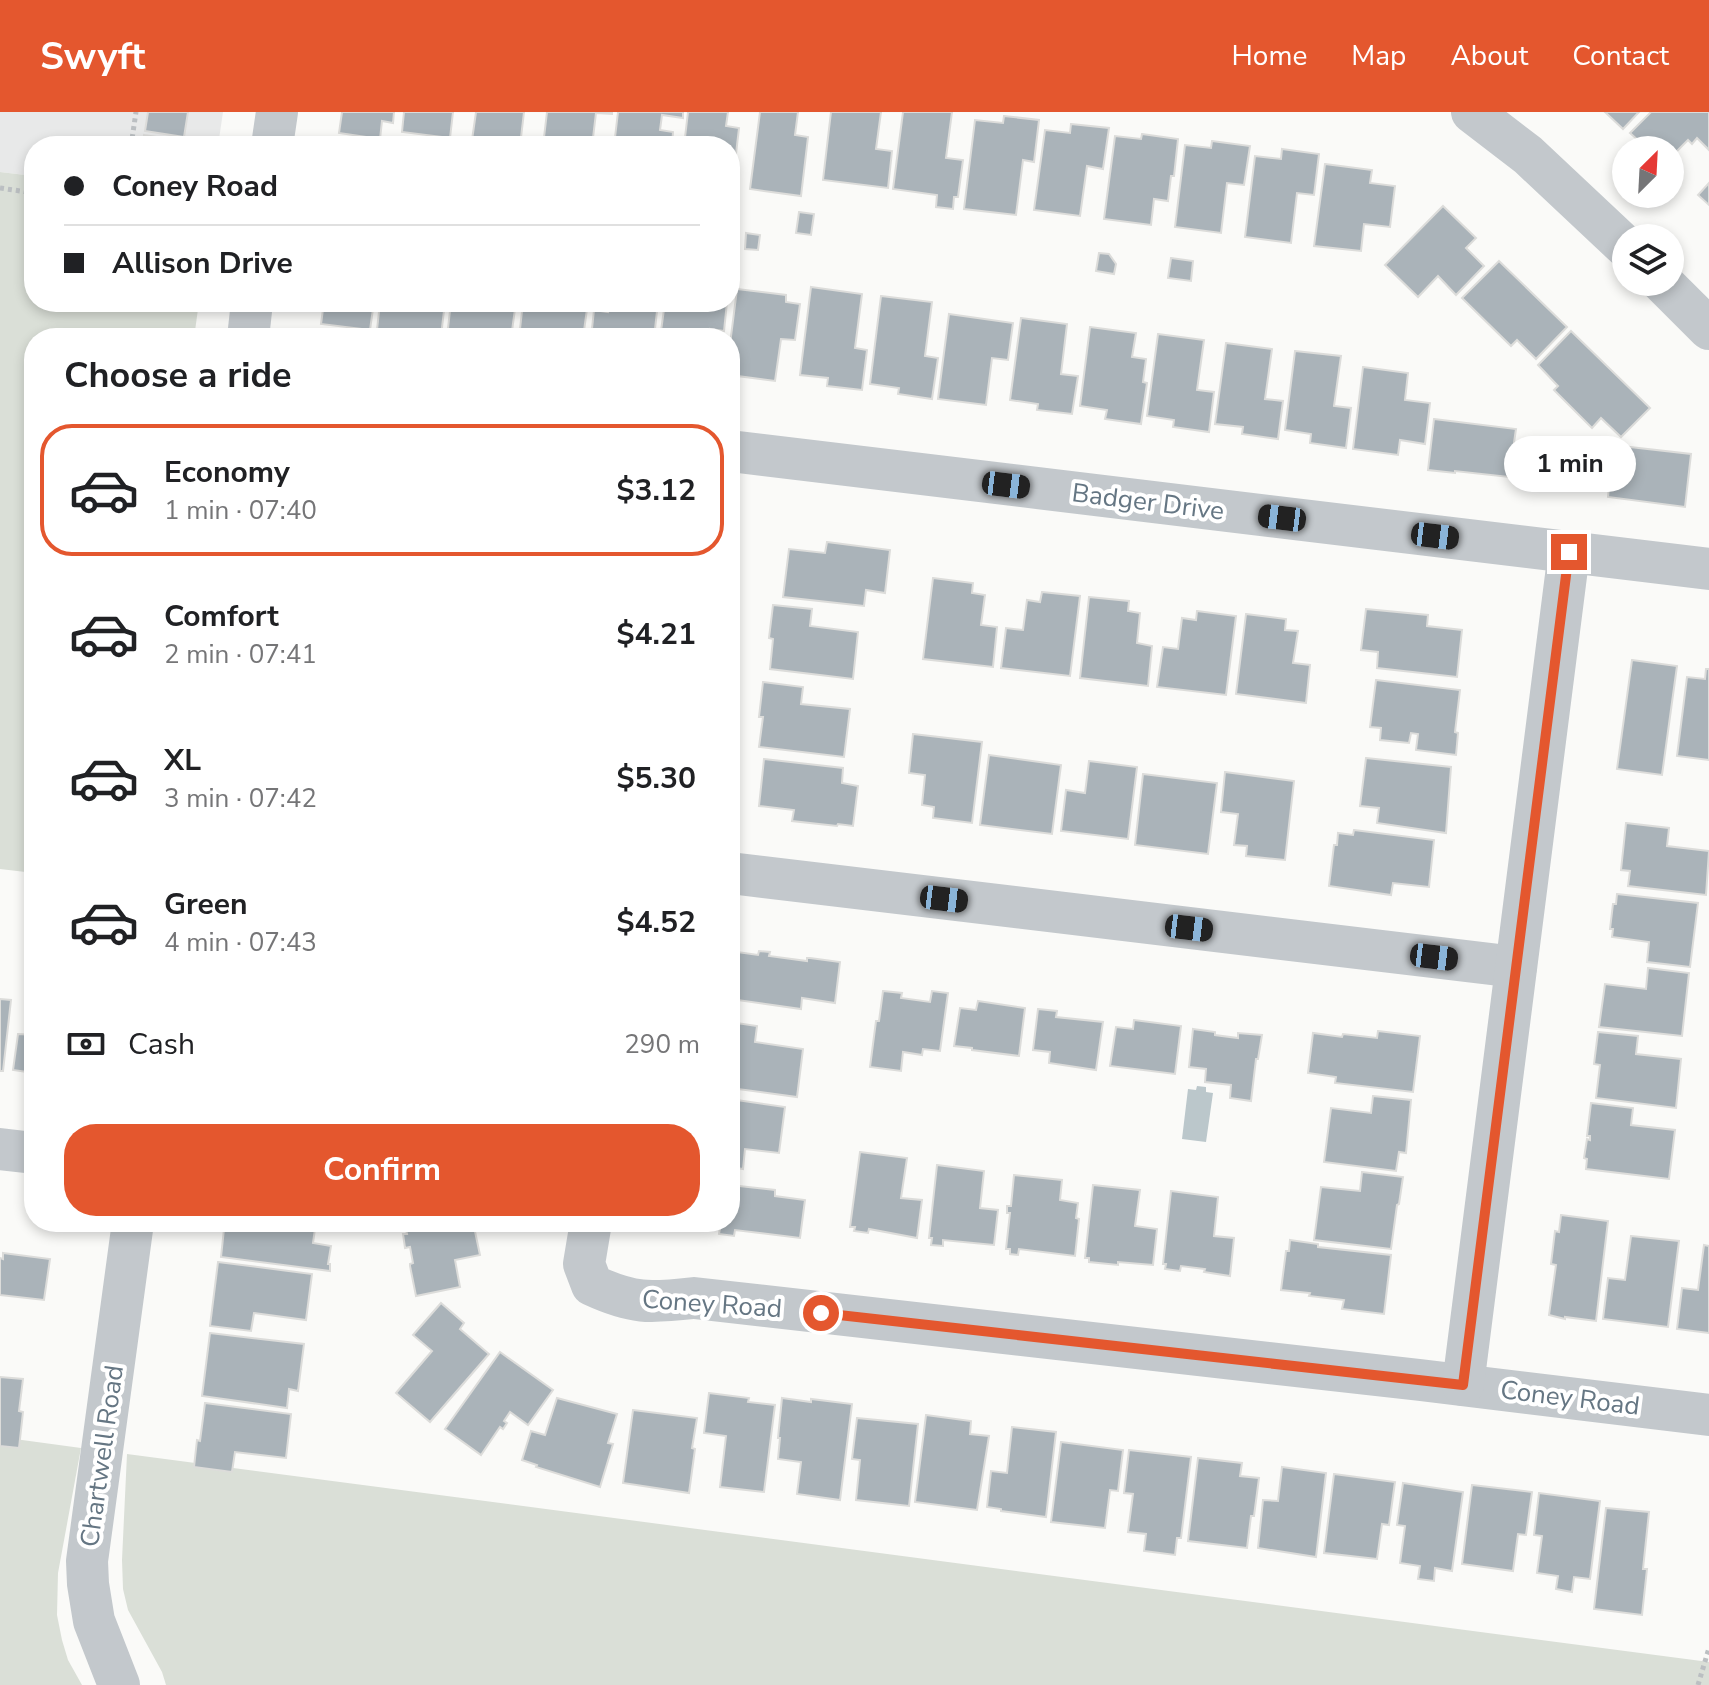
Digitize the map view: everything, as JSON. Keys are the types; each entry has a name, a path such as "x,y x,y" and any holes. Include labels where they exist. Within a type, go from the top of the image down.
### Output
{"street":[{"path":"273,136 277,112"},
{"path":"1472,112 1528,155 1612,234"},
{"path":"1676,296 1709,329"},
{"name":"Badger Drive","path":"740,452 1709,569"},
{"path":"1463,1385 1569,552"},
{"path":"740,874 1516,967"},
{"path":"0,1149 24,1152"},
{"name":"Chartwell Road","path":"119,1685 94,1621 87,1561 132,1232"},
{"name":"Coney Road","path":"589,1232 584,1264 592,1285 615,1296 641,1302 694,1298 1709,1415"}],"path":[{"path":"132,136 136,112"},
{"path":"0,188 24,192"},
{"path":"1698,1685 1709,1648"}],"shaded area":[{"path":"0,112 223,112 219,136 24,136 24,175 0,172"},
{"path":"0,172 24,175 24,312 198,312 195,328 24,328 24,872 0,869"},
{"path":"1197,1086 1206,1087 1206,1092 1213,1093 1206,1142 1182,1139 1188,1089 1196,1090"},
{"path":"0,1437 81,1448 58,1573 57,1615 68,1660 82,1685 0,1685"},
{"path":"127,1454 1709,1662 1709,1685 166,1685 128,1610 123,1589"}],"building":[{"path":"148,112 188,112 184,136 145,131"},
{"path":"342,112 394,112 393,123 382,121 380,136 339,133"},
{"path":"404,112 453,112 450,136 402,132"},
{"path":"476,112 524,112 521,136 473,136"},
{"path":"547,112 612,112 596,113 593,136 544,136"},
{"path":"618,112 683,112 683,118 662,115 660,130 673,132 673,136 615,136"},
{"path":"688,112 728,112 726,126 739,128 738,136 685,136"},
{"path":"760,112 798,112 795,135 808,137 801,196 750,189"},
{"path":"831,112 881,112 876,149 892,151 888,188 823,180"},
{"path":"903,112 952,112 946,158 963,160 958,197 954,197 953,209 936,207 937,195 893,189"},
{"path":"1605,112 1639,112 1623,129"},
{"path":"1651,112 1709,112 1709,150 1697,138 1692,144 1688,140 1684,144 1684,136 1633,136 1630,133"},
{"path":"1004,116 1039,120 1034,162 1023,160 1016,215 964,209 975,120 1003,123"},
{"path":"1071,124 1109,128 1103,169 1087,166 1080,216 1034,210 1045,130 1070,133"},
{"path":"1142,134 1178,139 1168,201 1154,199 1151,225 1104,219 1115,136 1141,139"},
{"path":"1212,141 1250,146 1244,185 1227,183 1221,233 1175,227 1185,145 1211,148"},
{"path":"1282,149 1319,154 1314,195 1297,193 1291,243 1245,237 1255,156 1281,159"},
{"path":"1325,164 1372,170 1370,183 1395,186 1390,227 1364,224 1361,251 1314,246"},
{"path":"1709,183 1709,205 1698,195"},
{"path":"1443,206 1476,238 1466,248 1484,266 1456,295 1438,276 1418,297 1385,265"},
{"path":"799,212 814,214 811,235 796,233"},
{"path":"746,233 760,235 758,250 745,249"},
{"path":"1099,253 1109,254 1116,264 1114,274 1096,271"},
{"path":"1171,258 1193,261 1191,281 1168,278"},
{"path":"1499,261 1567,327 1536,359 1517,340 1511,346 1462,298"},
{"path":"811,287 862,294 855,348 867,350 862,390 827,386 828,378 800,375"},
{"path":"740,289 786,295 786,302 800,304 795,340 781,339 775,381 740,376 740,328 732,328 734,312 740,312"},
{"path":"881,296 932,302 925,356 938,358 932,399 898,394 899,388 870,384"},
{"path":"323,312 373,312 370,328 321,324"},
{"path":"379,312 444,312 442,328 377,328"},
{"path":"450,312 515,312 512,328 448,328"},
{"path":"522,312 587,312 584,328 520,328"},
{"path":"594,312 657,312 655,328 592,328"},
{"path":"664,312 726,312 724,328 661,328"},
{"path":"949,314 1013,323 1008,360 992,358 986,405 938,399"},
{"path":"1021,318 1067,324 1061,374 1078,376 1072,414 1037,410 1038,404 1010,400"},
{"path":"1090,327 1136,333 1132,357 1146,359 1143,382 1147,383 1141,424 1105,419 1107,410 1080,406"},
{"path":"1571,331 1650,408 1621,437 1601,418 1592,428 1554,390 1558,386 1538,365"},
{"path":"1158,334 1204,340 1197,390 1214,392 1209,432 1173,427 1174,420 1147,416"},
{"path":"1226,343 1272,349 1265,399 1283,401 1278,439 1242,434 1243,427 1215,424"},
{"path":"1295,351 1341,356 1334,406 1351,408 1346,448 1310,443 1311,434 1285,430"},
{"path":"1363,367 1408,373 1405,400 1430,403 1425,444 1400,440 1398,455 1353,449"},
{"path":"1434,419 1516,429 1509,477 1428,470"},
{"path":"1586,442 1691,454 1685,507 1608,497 1609,486 1581,483"},
{"path":"827,542 890,550 885,593 866,590 864,606 783,597 789,549 825,553"},
{"path":"933,578 973,583 972,593 985,595 981,625 997,627 993,667 923,659"},
{"path":"1042,592 1080,596 1070,676 1001,668 1006,628 1023,630 1027,600 1040,602"},
{"path":"1089,597 1129,601 1128,611 1140,613 1137,643 1152,646 1148,686 1080,678"},
{"path":"773,605 812,609 810,626 858,632 853,679 770,669 773,639 769,638"},
{"path":"1366,609 1428,615 1427,626 1462,630 1457,677 1377,668 1378,652 1361,650"},
{"path":"1197,611 1236,616 1226,695 1157,687 1163,647 1178,649 1182,618 1196,620"},
{"path":"1246,614 1286,619 1285,630 1298,631 1293,663 1310,665 1306,703 1236,694"},
{"path":"1632,660 1677,666 1662,775 1617,769"},
{"path":"1706,669 1709,669 1709,760 1677,756 1687,677 1705,679"},
{"path":"1376,680 1460,690 1455,732 1458,733 1456,755 1416,750 1418,734 1411,733 1409,743 1380,740 1381,728 1370,727"},
{"path":"763,682 803,687 801,704 850,709 844,757 759,747"},
{"path":"913,734 982,742 972,823 933,818 934,807 922,805 925,775 909,773"},
{"path":"989,755 1061,765 1052,834 980,825"},
{"path":"1366,758 1451,767 1446,833 1377,823 1379,808 1360,806"},
{"path":"764,759 843,768 842,783 858,786 853,826 792,821 794,810 759,806"},
{"path":"1089,761 1137,767 1128,839 1061,831 1066,790 1085,793"},
{"path":"1225,772 1294,781 1285,860 1246,856 1247,846 1234,845 1238,814 1221,812"},
{"path":"1143,774 1217,783 1208,854 1135,845"},
{"path":"1626,823 1669,828 1667,846 1709,851 1706,895 1628,886 1630,871 1621,870"},
{"path":"1354,830 1434,840 1429,887 1393,883 1391,895 1329,886 1338,833 1353,835"},
{"path":"1617,894 1698,903 1690,967 1647,962 1649,942 1612,937 1613,929 1610,929"},
{"path":"759,951 770,952 769,956 840,962 835,1003 802,998 801,1009 740,1000 740,952 758,955"},
{"path":"1648,968 1689,973 1682,1036 1599,1027 1605,984 1646,989"},
{"path":"883,991 902,993 901,998 930,1002 932,991 948,993 940,1051 923,1049 922,1055 903,1052 901,1071 870,1067"},
{"path":"0,999 11,1000 3,1071 0,1071"},
{"path":"978,1001 1025,1008 1019,1056 954,1046 960,1008 976,1010"},
{"path":"1038,1009 1057,1011 1056,1017 1103,1022 1096,1070 1049,1063 1050,1052 1033,1050"},
{"path":"1134,1020 1181,1026 1175,1074 1110,1066 1116,1027 1133,1029"},
{"path":"740,1023 757,1026 755,1042 803,1049 797,1097 740,1089"},
{"path":"1193,1029 1238,1038 1238,1033 1262,1035 1251,1101 1230,1098 1231,1085 1205,1082 1206,1069 1189,1067"},
{"path":"1378,1031 1420,1036 1413,1092 1335,1083 1336,1077 1308,1073 1313,1033 1377,1038"},
{"path":"1598,1032 1638,1036 1636,1054 1681,1059 1676,1108 1596,1098 1600,1065 1594,1064"},
{"path":"18,1034 24,1034 24,1072 13,1070"},
{"path":"1373,1096 1411,1100 1406,1153 1399,1152 1396,1171 1324,1162 1331,1108 1371,1113"},
{"path":"740,1100 785,1107 779,1153 745,1149 743,1169 740,1169"},
{"path":"1591,1103 1633,1108 1631,1125 1675,1130 1669,1179 1586,1169 1587,1159 1584,1158 1587,1139 1590,1140 1587,1136"},
{"path":"860,1152 907,1158 901,1198 922,1200 917,1238 869,1229 868,1233 854,1231 855,1227 850,1227"},
{"path":"937,1165 984,1171 980,1208 998,1210 994,1245 943,1240 943,1246 931,1245 932,1238 929,1238"},
{"path":"1362,1172 1403,1177 1391,1249 1314,1240 1321,1187 1360,1191"},
{"path":"1014,1175 1062,1180 1060,1200 1078,1203 1075,1256 1019,1249 1018,1255 1010,1254 1010,1249 1006,1249 1010,1213 1007,1213 1007,1206 1011,1206"},
{"path":"1093,1185 1140,1190 1135,1226 1157,1229 1153,1265 1118,1262 1118,1265 1089,1262 1089,1258 1085,1258"},
{"path":"740,1186 775,1190 775,1196 805,1200 800,1238 740,1231"},
{"path":"1171,1191 1218,1197 1214,1236 1234,1238 1230,1276 1181,1266 1180,1271 1165,1269"},
{"path":"1561,1215 1608,1221 1596,1321 1549,1315 1556,1265 1551,1264 1555,1231 1559,1232"},
{"path":"224,1232 315,1232 313,1243 331,1246 330,1271 221,1257"},
{"path":"475,1232 480,1255 455,1260 460,1287 416,1296 410,1247 405,1248 403,1234"},
{"path":"719,1232 735,1232 734,1236"},
{"path":"1631,1236 1679,1241 1668,1327 1603,1319 1608,1278 1625,1280"},
{"path":"1290,1240 1318,1244 1318,1247 1391,1255 1384,1314 1342,1309 1344,1300 1281,1290"},
{"path":"1704,1245 1709,1246 1709,1333 1677,1329 1682,1288 1698,1290"},
{"path":"3,1253 50,1259 44,1300 0,1295 0,1258 3,1259"},
{"path":"218,1262 312,1274 306,1320 254,1313 251,1331 210,1326"},
{"path":"441,1303 464,1323 460,1329 489,1354 430,1422 396,1393 432,1351 413,1335"},
{"path":"210,1333 304,1344 298,1391 289,1389 287,1408 202,1396"},
{"path":"500,1352 553,1390 528,1425 510,1412 503,1429 500,1427 481,1455 445,1429"},
{"path":"0,1377 23,1379 19,1448 0,1446"},
{"path":"709,1393 775,1405 764,1492 720,1487 726,1436 704,1433"},
{"path":"557,1398 617,1414 608,1443 613,1444 600,1487 522,1460 531,1431 545,1435"},
{"path":"782,1398 852,1404 840,1500 797,1494 801,1462 778,1459"},
{"path":"205,1403 291,1414 286,1458 235,1452 232,1472 194,1467"},
{"path":"633,1410 697,1418 689,1493 623,1483"},
{"path":"926,1415 971,1421 970,1434 989,1436 977,1510 915,1502"},
{"path":"857,1418 918,1424 909,1506 856,1500 860,1460 852,1459"},
{"path":"1012,1427 1056,1432 1046,1517 987,1507 991,1471 1007,1473"},
{"path":"1061,1442 1123,1450 1118,1491 1110,1490 1105,1528 1051,1522"},
{"path":"1129,1450 1191,1457 1181,1538 1177,1538 1175,1555 1144,1551 1146,1534 1128,1532 1133,1494 1124,1493"},
{"path":"1198,1458 1242,1463 1240,1476 1259,1478 1247,1548 1188,1541"},
{"path":"1282,1467 1326,1473 1316,1557 1258,1548 1263,1500 1278,1501"},
{"path":"1334,1474 1395,1482 1389,1525 1382,1524 1377,1559 1324,1553"},
{"path":"1403,1483 1463,1492 1452,1571 1435,1568 1434,1581 1418,1579 1420,1566 1400,1563 1405,1526 1397,1525"},
{"path":"1472,1485 1532,1492 1526,1535 1518,1534 1513,1571 1462,1564"},
{"path":"1539,1493 1600,1501 1590,1579 1574,1577 1572,1592 1556,1589 1558,1576 1537,1573 1542,1536 1534,1535"},
{"path":"1606,1508 1649,1512 1642,1615 1594,1609"}],"route":[{"path":"821,1313 1463,1385 1569,552"}]}
